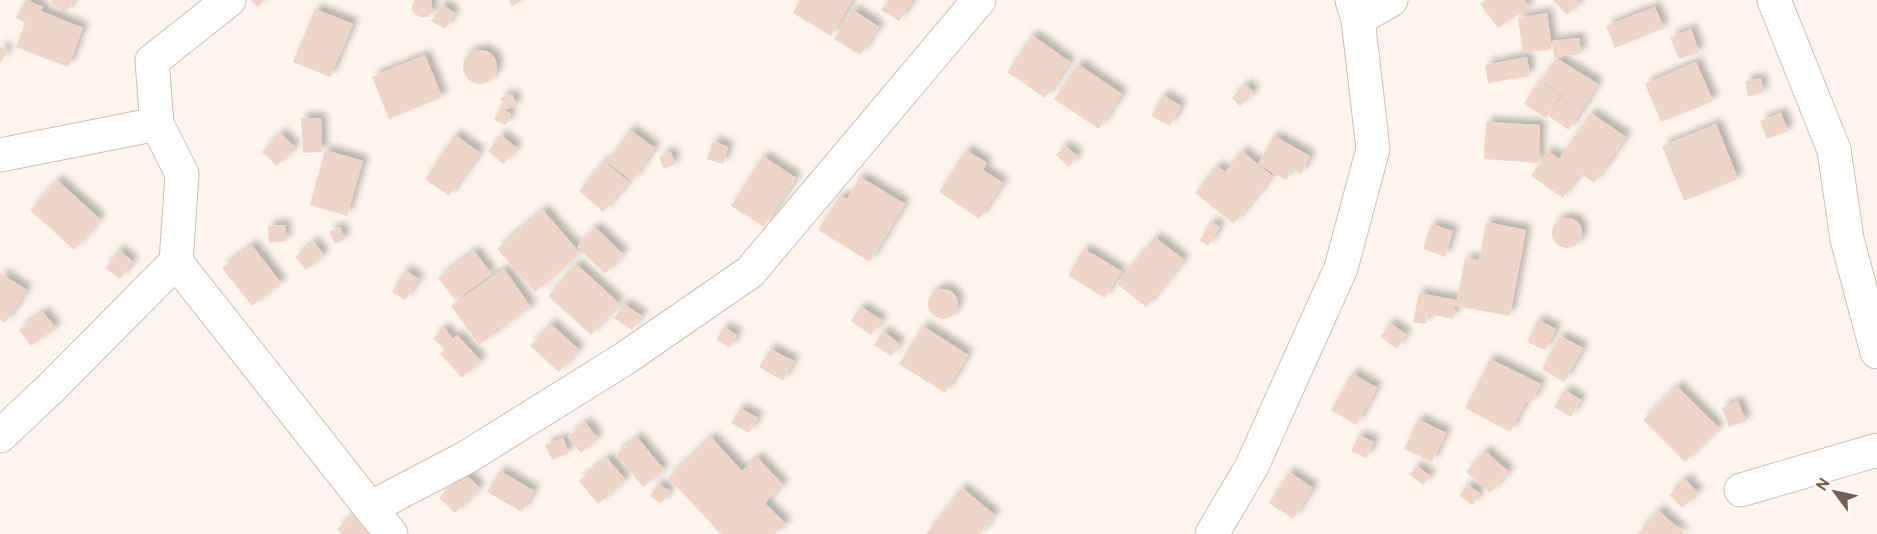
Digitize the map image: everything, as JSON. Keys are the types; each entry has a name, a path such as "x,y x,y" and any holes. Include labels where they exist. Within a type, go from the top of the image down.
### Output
{"street":[{"path":"0,436 176,262 182,174 157,124 153,61 229,0"},
{"path":"370,508 467,457 624,359 750,272 978,0"},
{"path":"1212,534 1252,466 1341,268 1373,149 1355,10 1391,0"},
{"path":"1773,0 1834,150 1847,239 1877,352"},
{"path":"0,155 157,124"},
{"path":"176,262 391,534"},
{"path":"1741,490 1877,450"}],"building":[{"path":"26,0 43,7 41,11 83,28 68,67 16,47 25,23 16,18"},
{"path":"52,0 74,0 66,12 50,3"},
{"path":"250,0 264,0 258,7"},
{"path":"414,0 432,0 432,12 427,17 419,17 413,12"},
{"path":"509,0 522,0 512,6"},
{"path":"800,0 852,0 831,36 793,13"},
{"path":"888,0 913,0 899,21 881,10"},
{"path":"1485,0 1524,0 1529,7 1498,28 1480,4"},
{"path":"1553,0 1577,0 1580,3 1567,15"},
{"path":"442,5 455,13 445,29 431,21"},
{"path":"1655,7 1664,28 1615,48 1606,26"},
{"path":"315,9 353,24 330,77 293,62"},
{"path":"853,10 879,27 860,55 834,39"},
{"path":"1547,13 1552,49 1523,53 1518,18"},
{"path":"1691,29 1699,52 1679,59 1670,37"},
{"path":"1032,35 1070,62 1045,98 1007,72"},
{"path":"1579,38 1581,54 1554,57 1552,41"},
{"path":"0,46 8,51 0,63"},
{"path":"480,50 492,55 497,67 492,79 480,84 468,79 463,67 468,55"},
{"path":"425,55 442,97 389,119 372,77"},
{"path":"1527,57 1530,76 1488,83 1485,65"},
{"path":"1556,58 1598,84 1569,130 1548,116 1563,95 1541,81"},
{"path":"1696,62 1713,101 1661,122 1645,84"},
{"path":"1078,64 1122,94 1099,129 1054,99"},
{"path":"1761,78 1763,93 1748,96 1745,81"},
{"path":"1539,81 1561,95 1546,118 1524,104"},
{"path":"1246,84 1254,93 1240,106 1232,98"},
{"path":"512,94 517,106 505,110 500,98"},
{"path":"1163,95 1181,106 1170,126 1151,116"},
{"path":"500,108 511,114 506,125 494,120"},
{"path":"1591,113 1626,137 1594,183 1580,173 1563,198 1531,176 1548,151 1559,159"},
{"path":"1781,113 1788,131 1767,139 1760,121"},
{"path":"301,118 321,118 322,152 303,153"},
{"path":"1486,122 1540,125 1539,163 1484,159"},
{"path":"1716,124 1738,179 1684,201 1662,146"},
{"path":"630,130 655,148 632,181 607,162"},
{"path":"280,133 295,147 277,166 262,152"},
{"path":"455,135 480,153 449,196 425,179"},
{"path":"501,135 517,148 503,164 488,151"},
{"path":"1274,136 1310,156 1301,174 1292,169 1286,180 1258,164"},
{"path":"713,141 728,147 723,164 707,159"},
{"path":"1065,146 1078,156 1069,167 1056,155"},
{"path":"325,150 363,161 347,216 310,205"},
{"path":"966,150 987,163 983,170 1003,183 979,219 939,192"},
{"path":"1242,151 1272,176 1234,224 1195,193 1217,166 1225,172"},
{"path":"671,152 675,164 664,169 659,157"},
{"path":"763,156 796,178 764,227 731,206"},
{"path":"604,161 629,182 603,212 579,191"},
{"path":"860,177 905,204 870,262 818,230 840,196 847,199"},
{"path":"57,180 100,219 74,250 30,210"},
{"path":"543,210 580,253 535,292 497,249"},
{"path":"1567,218 1578,222 1582,233 1578,244 1567,248 1556,244 1552,233 1556,222"},
{"path":"1211,222 1220,227 1208,246 1200,240"},
{"path":"1486,222 1526,230 1510,316 1455,306 1453,319 1428,314 1426,324 1413,322 1419,293 1457,300 1465,258 1479,260"},
{"path":"1431,224 1453,231 1445,257 1423,249"},
{"path":"285,225 286,241 269,243 268,226"},
{"path":"340,227 345,239 335,244 329,231"},
{"path":"595,227 623,254 605,274 577,247"},
{"path":"1155,237 1184,260 1146,307 1117,284"},
{"path":"314,242 324,255 306,270 295,257"},
{"path":"252,245 281,283 252,306 222,268"},
{"path":"1084,249 1121,271 1105,298 1068,276"},
{"path":"119,250 133,262 120,279 105,268"},
{"path":"474,251 491,273 455,300 438,278"},
{"path":"576,264 619,303 591,335 548,296"},
{"path":"504,269 531,307 479,345 451,306"},
{"path":"405,270 419,279 405,300 392,292"},
{"path":"0,273 27,290 5,323 0,320"},
{"path":"943,289 954,293 958,304 954,315 943,319 932,315 928,304 932,293"},
{"path":"624,304 642,316 632,330 614,318"},
{"path":"861,307 882,320 871,335 851,321"},
{"path":"43,312 56,328 31,346 19,330"},
{"path":"1538,320 1556,329 1545,350 1527,342"},
{"path":"1390,323 1406,334 1397,349 1380,337"},
{"path":"551,324 579,350 559,372 530,346"},
{"path":"923,326 968,355 945,393 899,364"},
{"path":"724,327 737,335 730,348 716,340"},
{"path":"444,328 453,339 457,335 481,361 462,378 440,354 444,350 433,338"},
{"path":"883,331 900,344 891,356 874,345"},
{"path":"1560,336 1583,348 1564,382 1542,369"},
{"path":"770,349 794,361 783,381 759,367"},
{"path":"1490,359 1541,384 1531,403 1526,401 1510,432 1465,408"},
{"path":"1352,373 1377,388 1356,425 1331,410"},
{"path":"1677,386 1719,428 1685,462 1643,420"},
{"path":"1565,390 1581,400 1571,417 1554,407"},
{"path":"1738,401 1746,421 1729,427 1722,408"},
{"path":"740,408 758,418 749,433 731,423"},
{"path":"1418,419 1446,433 1432,462 1404,449"},
{"path":"585,422 598,438 581,453 568,437"},
{"path":"1359,435 1374,442 1366,458 1351,451"},
{"path":"637,437 664,470 643,487 616,454"},
{"path":"711,437 742,471 757,457 783,485 765,503 786,524 775,534 721,534 668,478"},
{"path":"563,438 569,453 552,460 545,445"},
{"path":"1485,451 1509,472 1490,493 1466,472"},
{"path":"607,458 626,480 598,504 579,481"},
{"path":"1416,466 1431,476 1423,485 1410,475"},
{"path":"500,471 534,491 522,512 487,492"},
{"path":"1289,472 1313,488 1293,519 1269,503"},
{"path":"464,473 480,488 455,513 439,498"},
{"path":"1685,479 1698,493 1682,508 1669,495"},
{"path":"658,484 670,491 661,504 650,496"},
{"path":"1467,485 1480,493 1473,505 1459,496"},
{"path":"962,488 995,515 980,534 926,534"},
{"path":"1658,510 1685,534 1637,534"},
{"path":"355,513 372,531 369,534 342,534 337,529"}]}
